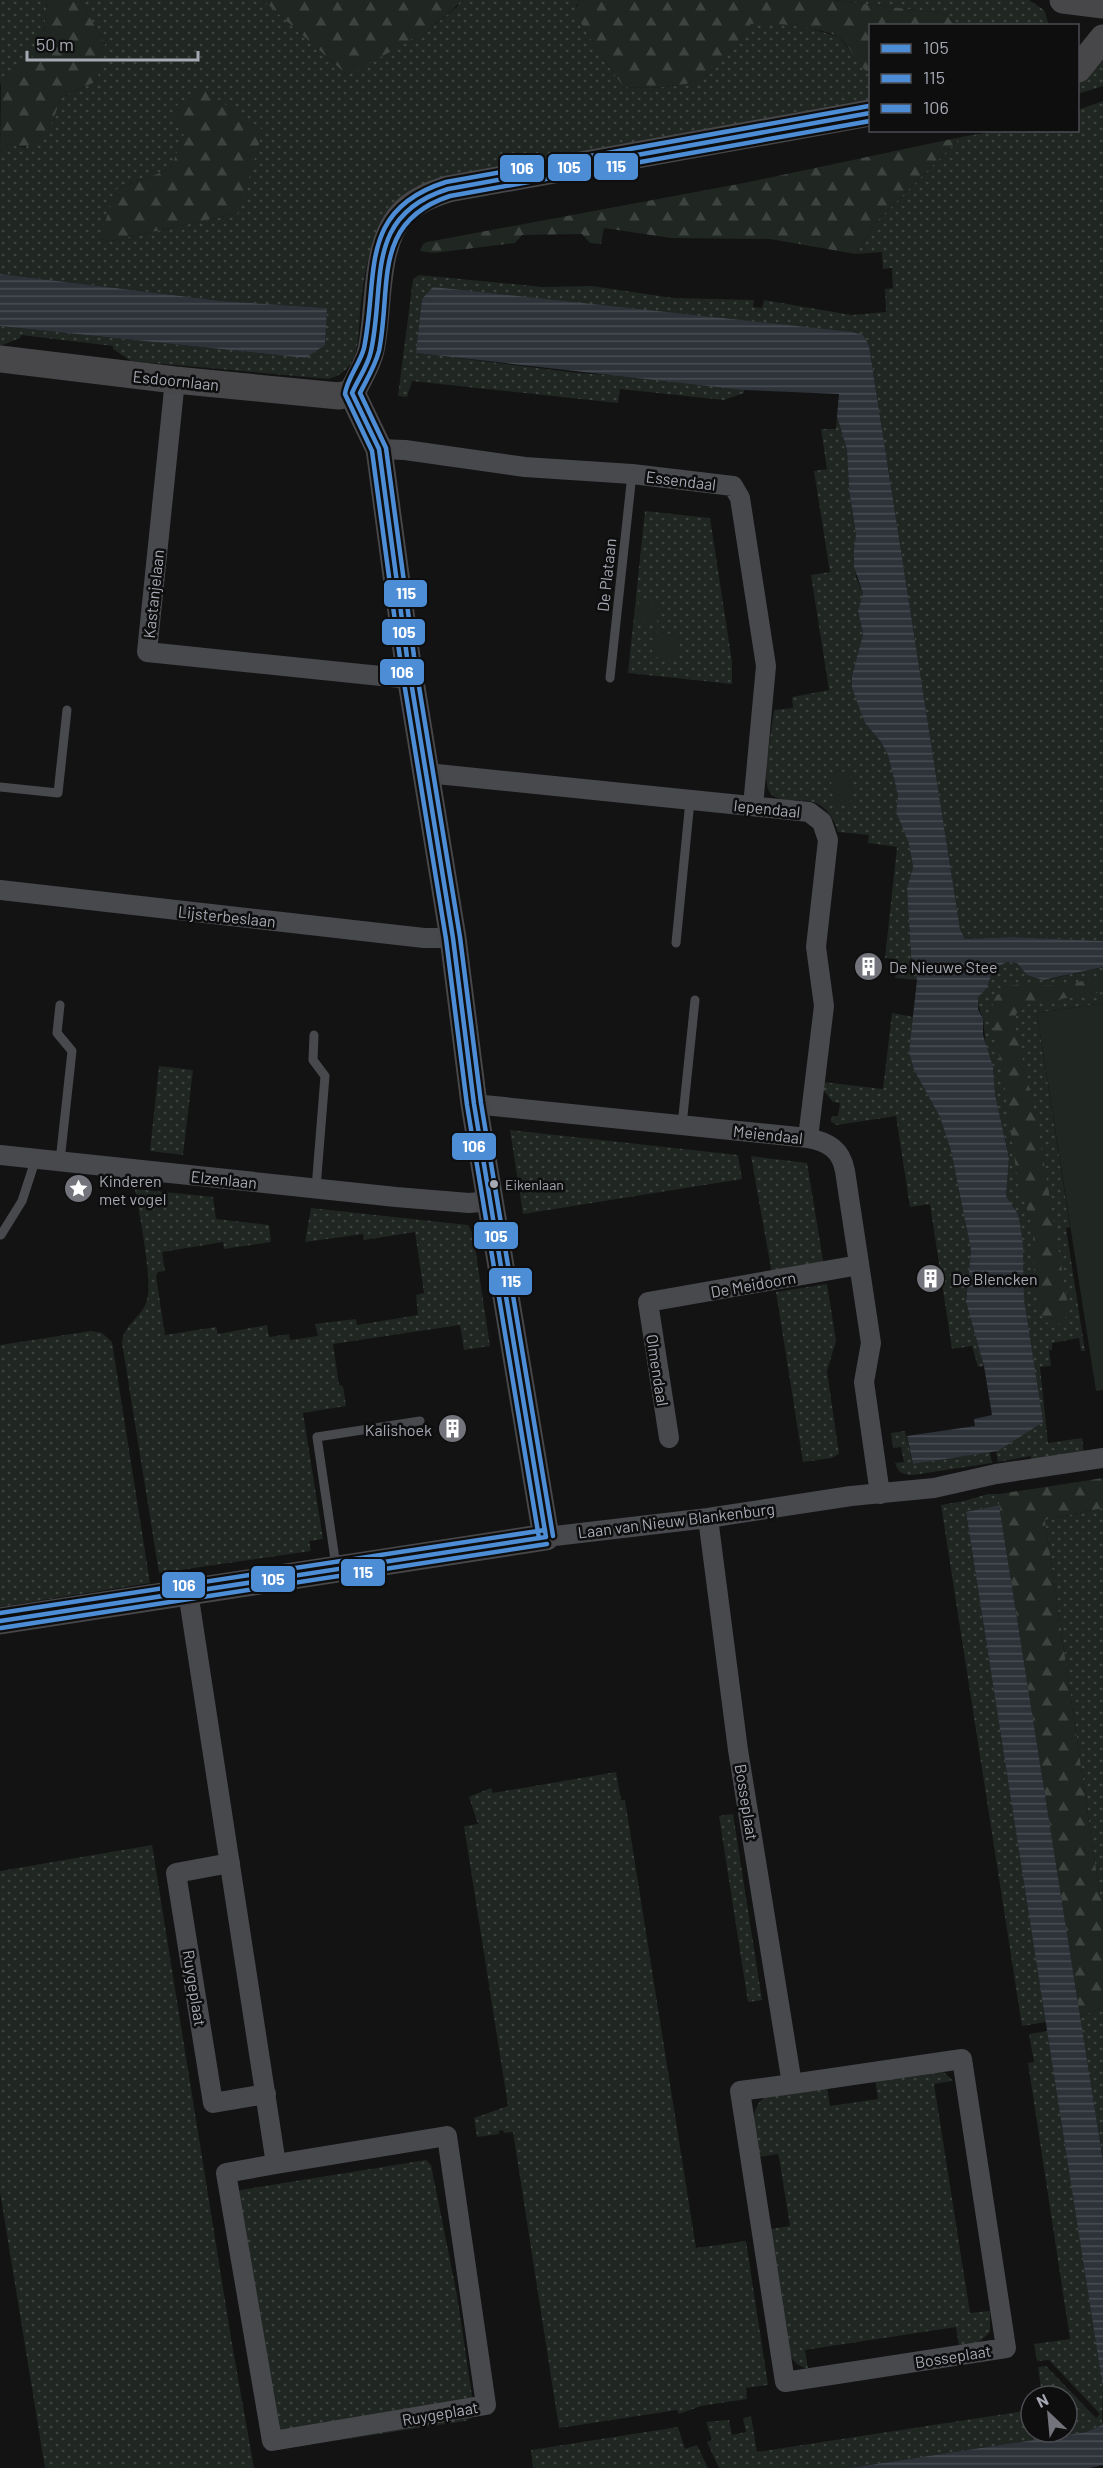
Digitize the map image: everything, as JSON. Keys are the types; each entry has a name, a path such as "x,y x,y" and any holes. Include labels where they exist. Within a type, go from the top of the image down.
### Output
{"street":[{"path":"1070,7 1103,5"},
{"path":"1079,67 1103,38"},
{"path":"546,1537 474,1104 453,938 410,679 379,449 352,393 371,352 384,253 392,229 402,213 430,195 448,189 869,113"},
{"name":"Esdoornlaan","path":"0,358 175,380 339,396 352,393"},
{"name":"Kastanjelaan","path":"175,380 147,652 410,679"},
{"name":"Essendaal","path":"379,449 405,450 525,467 632,474 733,486 740,498 766,666 753,806"},
{"name":"Iependaal","path":"427,773 809,812 822,822 828,840 816,947 824,1006 808,1138"},
{"name":"Lijsterbeslaan","path":"0,890 424,938 453,938"},
{"name":"Meiendaal","path":"474,1104 808,1138 825,1141 837,1150 841,1158 872,1343 864,1382 880,1494"},
{"name":"Elzenlaan","path":"0,1155 470,1203 491,1201"},
{"name":"De Meidoorn","path":"648,1302 859,1265"},
{"name":"Olmendaal","path":"648,1302 669,1438"},
{"name":"Laan van Nieuw Blankenburg","path":"0,1621 546,1537 708,1518 851,1496 934,1488 996,1474 1103,1458"},
{"name":"Bosseplaat","path":"708,1518 737,1738 792,2084"},
{"path":"188,1592 276,2164"},
{"name":"Ruygeplaat","path":"230,1863 176,1872 213,2103 266,2094"},
{"name":"Bosseplaat","path":"962,2059 1006,2348 785,2382 740,2091 792,2084 962,2059"},
{"name":"Ruygeplaat","path":"447,2136 486,2405 272,2441 226,2173 276,2164 447,2136"}],"lane":[{"name":"De Plataan","path":"609,678 632,474"},
{"path":"0,787 58,793 67,710"},
{"path":"676,943 690,801"},
{"path":"681,1125 695,1000"},
{"path":"60,1005 57,1033 72,1051 60,1161"},
{"path":"314,1035 313,1060 324,1076 316,1188"},
{"path":"1,1235 22,1201 36,1158"},
{"path":"337,1569 317,1437 420,1421"}],"green space":[{"path":"0,0 47,0 43,50 3,77 0,85"},
{"path":"47,0 80,0 105,44 98,77 95,82 61,97 50,128 38,142 20,146 8,144 0,151 2,77 43,50"},
{"path":"80,0 263,0 346,74 437,23 457,7 460,0 579,0 576,6 585,28 624,87 662,87 699,80 734,47 751,24 763,22 806,27 839,37 869,74 869,100 384,218 378,229 367,264 355,355 345,370 329,379 131,361 113,349 113,346 21,335 20,338 0,346 0,326 306,358 325,345 327,308 222,301 0,274 0,151 8,144 25,148 57,109 61,97 95,82 105,44","holes":["184,136 239,213 111,241 100,239 117,189 170,169"]},
{"path":"263,0 460,0 454,9 427,29 376,60 346,74"},
{"path":"579,0 833,0 941,13 956,24 869,24 869,74 845,43 834,35 798,26 751,24 721,62 699,80 673,86 631,88 624,87 604,60 575,11"},
{"path":"833,0 1029,0 1044,10 1049,24 956,24 941,13"},
{"path":"1103,56 1103,86 1079,94 1079,84"},
{"path":"201,88 263,130 239,213 111,241 99,239 117,189 170,169 184,136 172,109"},
{"path":"1103,101 1103,941 1012,937 965,939 960,929 869,346 422,299 417,353 578,373 643,377 739,388 744,389 744,393 724,400 620,389 618,403 412,381 407,397 398,396 413,279 419,275 543,287 592,286 673,298 754,300 753,307 762,308 764,300 851,315 886,312 885,289 893,288 892,268 883,269 882,252 856,254 876,222 961,137 989,132 1079,132 1079,110"},
{"path":"961,137 876,222 856,254 770,239 671,238 604,228 601,244 590,243 582,234 522,235 515,243 434,253 420,251 423,244 427,242 749,182"},
{"path":"837,416 847,450 849,490 856,534 854,548 856,577 863,593 858,612 863,634 852,676 865,723 881,742 888,755 898,795 896,812 909,844 913,867 907,888 911,956 917,980 895,978 897,959 885,958 897,847 868,843 869,835 838,832 830,815 820,805 810,801 774,797 769,792 766,778 774,710 793,708 792,697 829,690 811,575 830,572 814,471 827,469 821,429 836,429"},
{"path":"645,511 710,518 732,662 732,684 628,673"},
{"path":"639,601 659,603 657,623 637,621"},
{"path":"655,632 679,635 677,659 652,657"},
{"path":"836,770 850,776 852,797 848,805 837,805 833,796 831,784"},
{"path":"1007,962 1017,963 1025,972 1050,979 1103,967 1103,1003 1037,1013 1070,1227 1066,1228 1085,1351 1081,1351 1079,1338 1052,1343 1052,1350 1049,1350 1051,1366 1040,1367 1048,1443 1082,1438 1084,1454 1032,1463 1031,1456 998,1462 996,1452 1042,1422 1024,1299 1023,1245 1020,1223 1018,1214 1006,1196 1009,1157 995,1094 993,1067 986,1047 983,1019 977,1002 978,997 987,988 993,969"},
{"path":"1103,978 1103,992 1025,1005 1016,1014 1015,1026 1037,1122 1068,1306 1067,1315 1062,1323 1052,1325 1046,1322 1041,1314 1035,1288 1033,1233 1018,1184 1002,1067 991,1018 993,1002 997,995 1010,986 1057,985"},
{"path":"1103,1003 1103,1390 1096,1391 1037,1013"},
{"path":"892,1013 913,1017 909,1052 914,1070 940,1117 951,1151 971,1250 966,1302 984,1366 978,1367 972,1346 952,1349 930,1204 910,1207 896,1116 837,1125 831,1122 832,1116 838,1116 840,1103 833,1102 823,1090 823,1082 883,1089"},
{"path":"159,1066 193,1070 183,1155 150,1151"},
{"path":"510,1130 738,1155 742,1179 523,1214"},
{"path":"751,1156 807,1163 824,1266 772,1274"},
{"path":"135,1189 213,1197 216,1219 269,1225 271,1242 224,1249 223,1242 162,1252 165,1271 158,1272 156,1276 165,1335 216,1327 218,1334 267,1325 269,1337 289,1334 290,1340 318,1336 315,1324 356,1319 357,1325 418,1315 416,1295 424,1293 415,1232 364,1240 363,1234 305,1242 311,1208 468,1225 473,1234 490,1346 464,1350 460,1325 333,1344 339,1385 343,1386 346,1406 303,1413 323,1539 309,1541 311,1551 159,1573 122,1343 129,1326 145,1306 148,1291 145,1246"},
{"path":"827,1284 836,1341 827,1371 839,1454 832,1458 803,1462 776,1292"},
{"path":"91,1331 102,1333 112,1342 150,1583 0,1607 0,1345"},
{"path":"905,1431 913,1464 990,1452 992,1463 913,1475 904,1474 899,1471 895,1463 904,1462 901,1447 893,1448 891,1433"},
{"path":"1103,1478 1103,1508 1045,1520 1100,1897 1103,1902 1103,2007 1080,2017 999,1494"},
{"path":"988,1494 999,1494 999,1505 966,1512 1046,2022 1022,2026 941,1505"},
{"path":"1103,1508 1103,1902 1100,1897 1045,1520"},
{"path":"616,1772 621,1800 625,1800 696,2248 746,2241 768,2385 746,2388 747,2399 701,2406 679,2414 677,2410 559,2428 513,2132 504,2133 503,2130 499,2131 499,2134 477,2137 474,2118 508,2106 464,1826 478,1824 469,1797 491,1788 493,1793"},
{"path":"733,1814 762,2000 748,2002 719,1816"},
{"path":"152,1845 254,2468 45,2468 0,2192 0,1871"},
{"path":"1103,2007 1103,2161 1080,2017"},
{"path":"1048,2031 1103,2388 1102,2425 1079,2433 1079,2400 1096,2418 1100,2414 1079,2392 1079,2384 1072,2384 1049,2360 1037,2361 1034,2344 1070,2339 1028,2063 1034,2062 1029,2034"},
{"path":"939,2070 953,2081 934,2084 970,2313 990,2311 990,2332 978,2343 959,2346 956,2327 805,2350 808,2369 801,2367 790,2354 770,2229 790,2226 779,2157 778,2154 759,2157 754,2131 756,2107 768,2095 827,2086 830,2106 878,2099 875,2079"},
{"path":"426,2160 431,2165 457,2295 475,2416 465,2421 281,2449 236,2194 240,2190"},
{"path":"1046,2366 1063,2384 1041,2384 1038,2367"},
{"path":"1019,2412 1019,2442 850,2468 719,2468 707,2442 712,2440 706,2422 729,2420 732,2435 746,2432 743,2418 751,2416 757,2452"},
{"path":"678,2427 685,2449 697,2445 708,2468 533,2468 531,2450"}],"shaded area":[{"path":"0,274 222,301 327,308 325,345 306,358 0,326"},
{"path":"433,287 852,332 863,335 869,346 960,929 965,939 1012,937 1103,941 1103,967 1043,980 1027,975 1017,963 1007,962 993,969 987,988 978,997 978,1009 983,1019 983,1035 993,1067 995,1094 1009,1158 1006,1196 1018,1214 1020,1223 1023,1245 1024,1299 1043,1422 998,1451 913,1464 907,1436 975,1426 974,1419 992,1415 984,1366 966,1302 971,1250 951,1151 940,1117 914,1070 909,1052 917,980 911,956 907,888 913,867 909,844 896,812 898,795 888,755 881,742 865,723 852,688 852,676 863,634 858,611 863,593 854,567 856,534 849,490 847,450 837,416 839,394 744,390 416,353 422,299"},
{"path":"999,1505 1103,2161 1103,2388 966,1512"},
{"path":"1103,2421 1103,2465 1089,2468 850,2468 1019,2442 1079,2444 1079,2433 1102,2425"}],"transit line":[{"name":"106","path":"539,1538 467,1105 446,939 400,658 372,451 345,394 348,382 364,348 377,248 385,228 398,209 418,194 446,182 869,106"},
{"name":"105","path":"546,1537 474,1104 453,938 407,657 379,449 352,393 370,357 383,254 390,234 402,216 421,201 448,189 869,113"},
{"name":"115","path":"553,1536 481,1103 460,937 414,656 386,448 360,393 379,351 386,280 396,239 407,222 425,207 450,196 869,121"},
{"name":"106","path":"0,1613 545,1530"},
{"name":"105","path":"0,1621 546,1537"},
{"name":"115","path":"1,1628 547,1544"}],"place":[{"name":"De Nieuwe Stee","path":"868,966"},
{"name":"Eikenlaan","path":"494,1184"},
{"name":"Kinderen met vogel","path":"78,1189"},
{"name":"De Blencken","path":"931,1278"},
{"name":"Kalishoek","path":"453,1429"}]}
